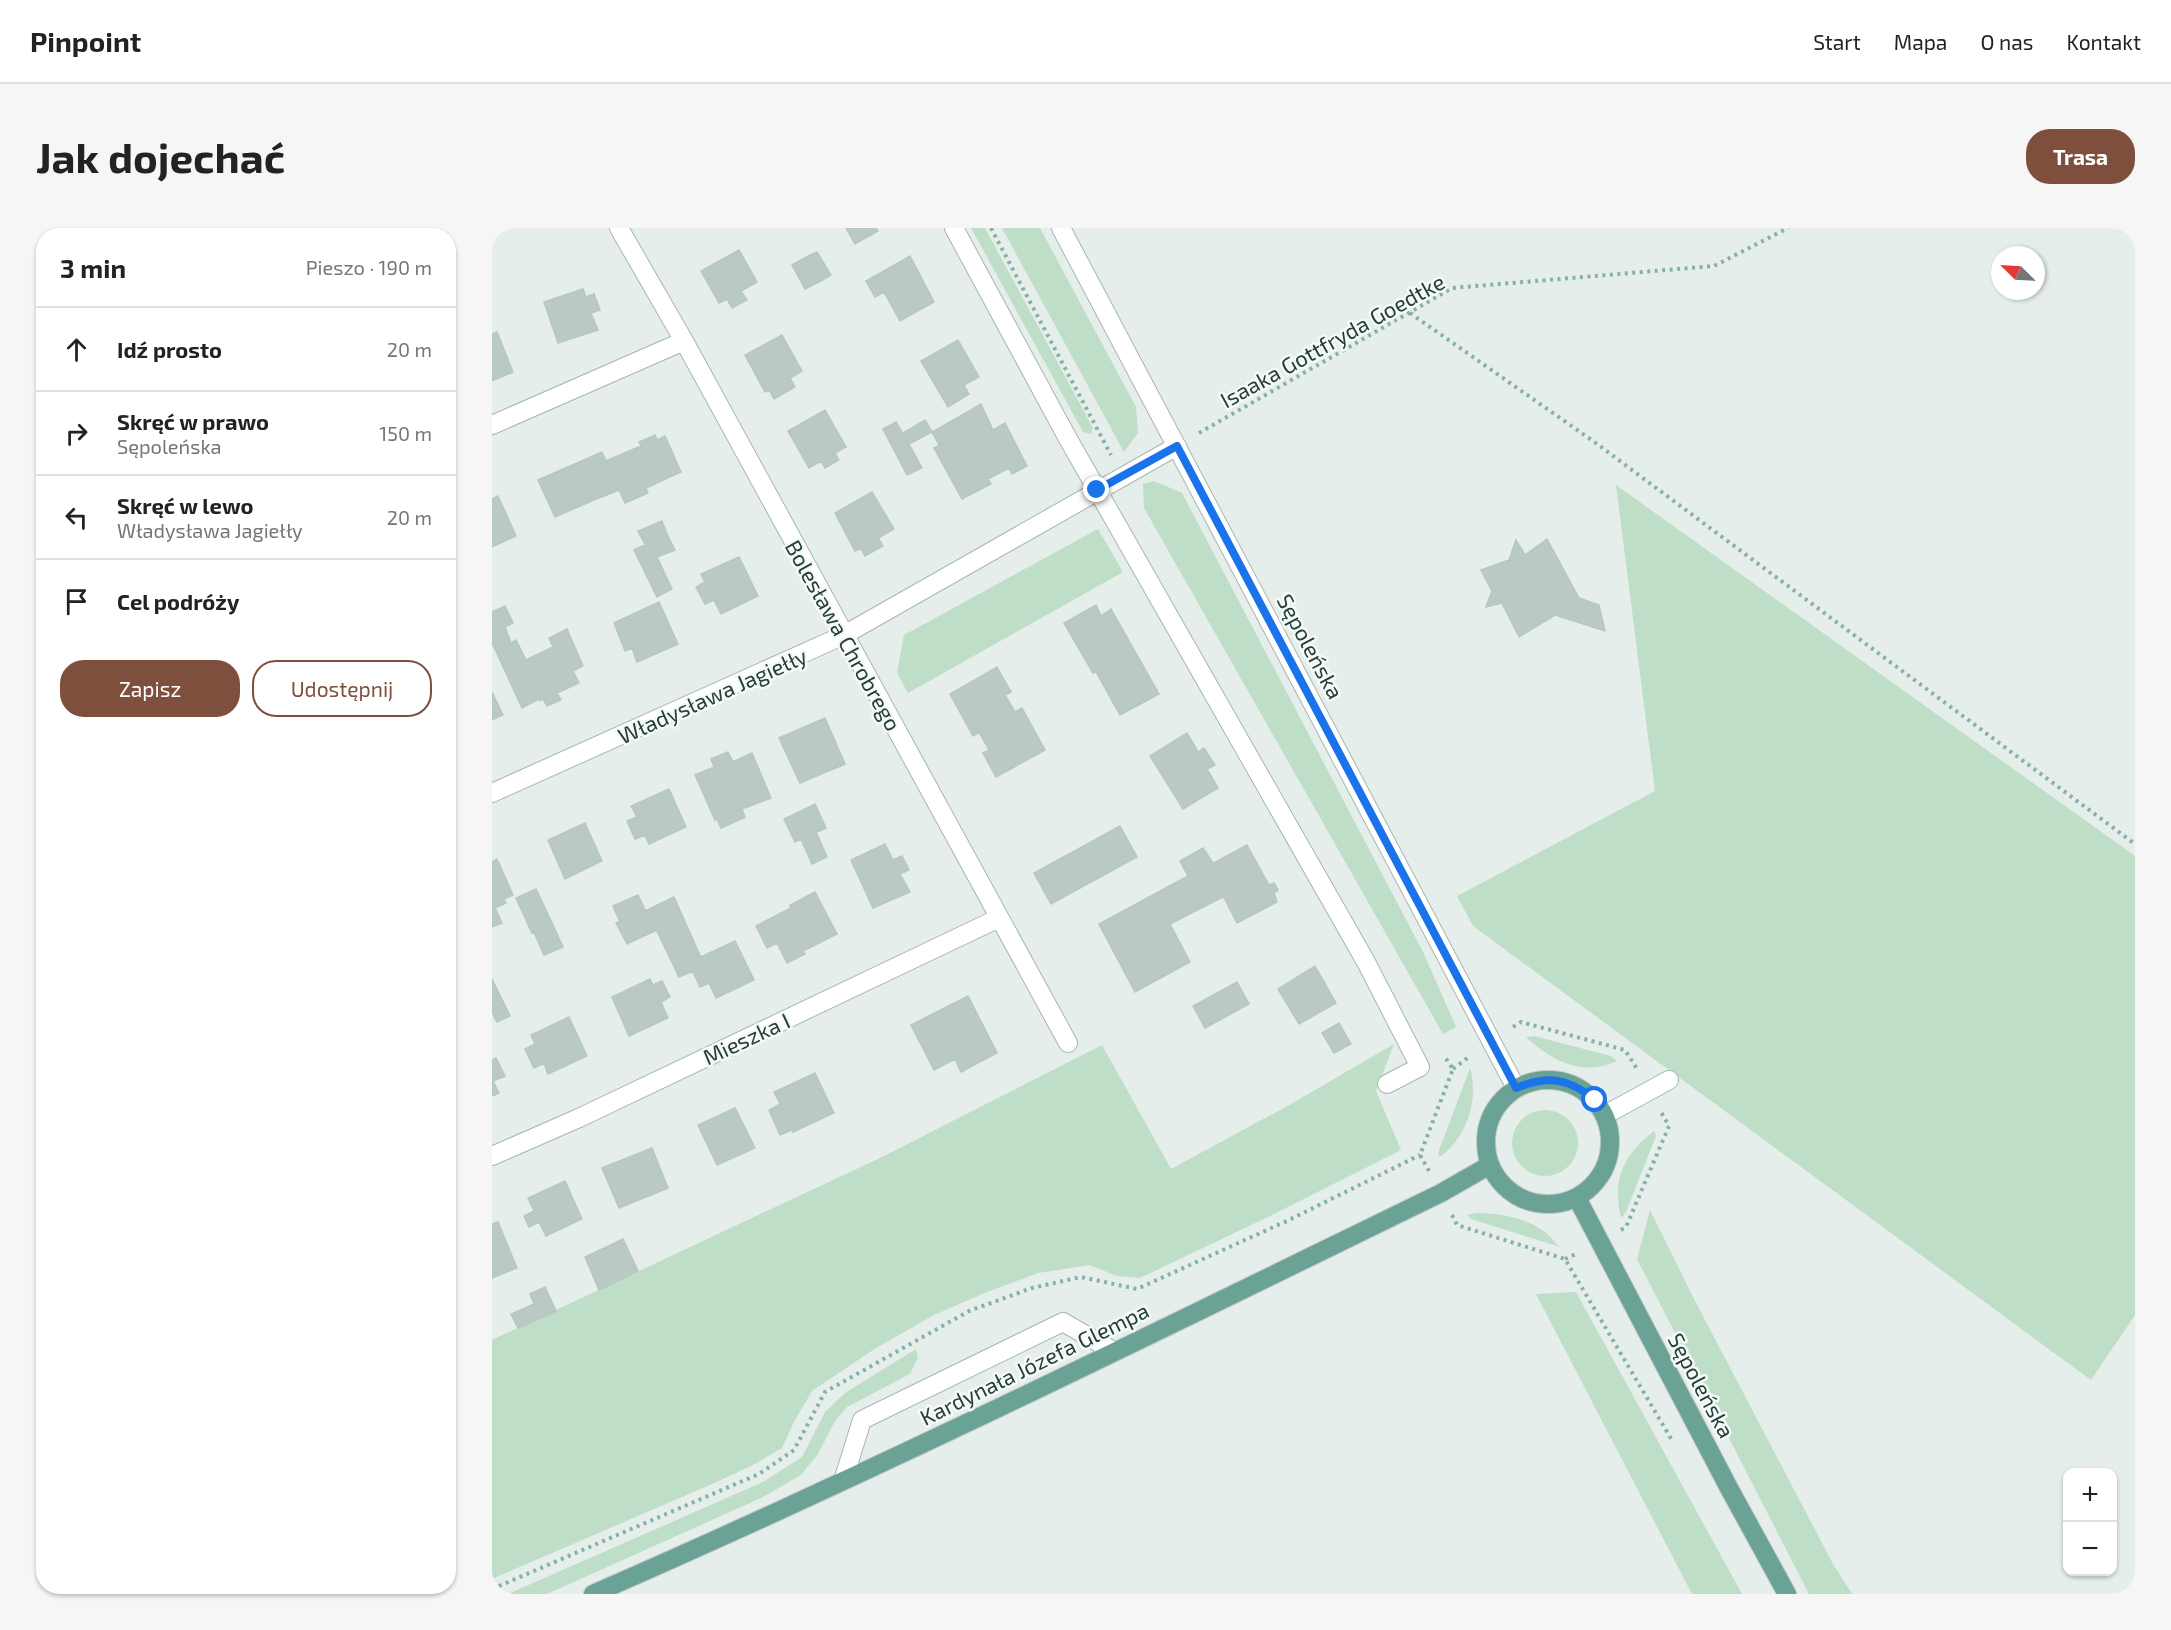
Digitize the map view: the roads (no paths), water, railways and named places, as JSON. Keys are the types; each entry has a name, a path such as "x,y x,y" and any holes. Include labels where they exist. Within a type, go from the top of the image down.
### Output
{"main road":[{"path":"1549,1079 1566,1082 1582,1089 1595,1100 1605,1115 1611,1141 1609,1155 1598,1180 1577,1197 1546,1205 1526,1200 1500,1183 1490,1165 1486,1146 1487,1126 1501,1100 1516,1088 1532,1081 1549,1079"},
{"name":"Kardynała Józefa Glempa","path":"593,1594 726,1536 1115,1352 1441,1193 1490,1165"},
{"name":"Sępoleńska","path":"1577,1197 1787,1594"}],"street":[{"name":"Bolesława Chrobrego","path":"619,228 684,341 1068,1043"},
{"path":"954,228 1097,490 1360,951 1420,1067 1387,1084"},
{"name":"Sępoleńska","path":"1061,228 1516,1088"},
{"path":"492,425 684,341"},
{"name":"Władysława Jagiełły","path":"492,793 844,635 1177,446"},
{"name":"Mieszka I","path":"492,1156 579,1118 999,918"},
{"path":"1605,1115 1669,1080"},
{"path":"843,1481 862,1420 1063,1322 1115,1352"}]}
